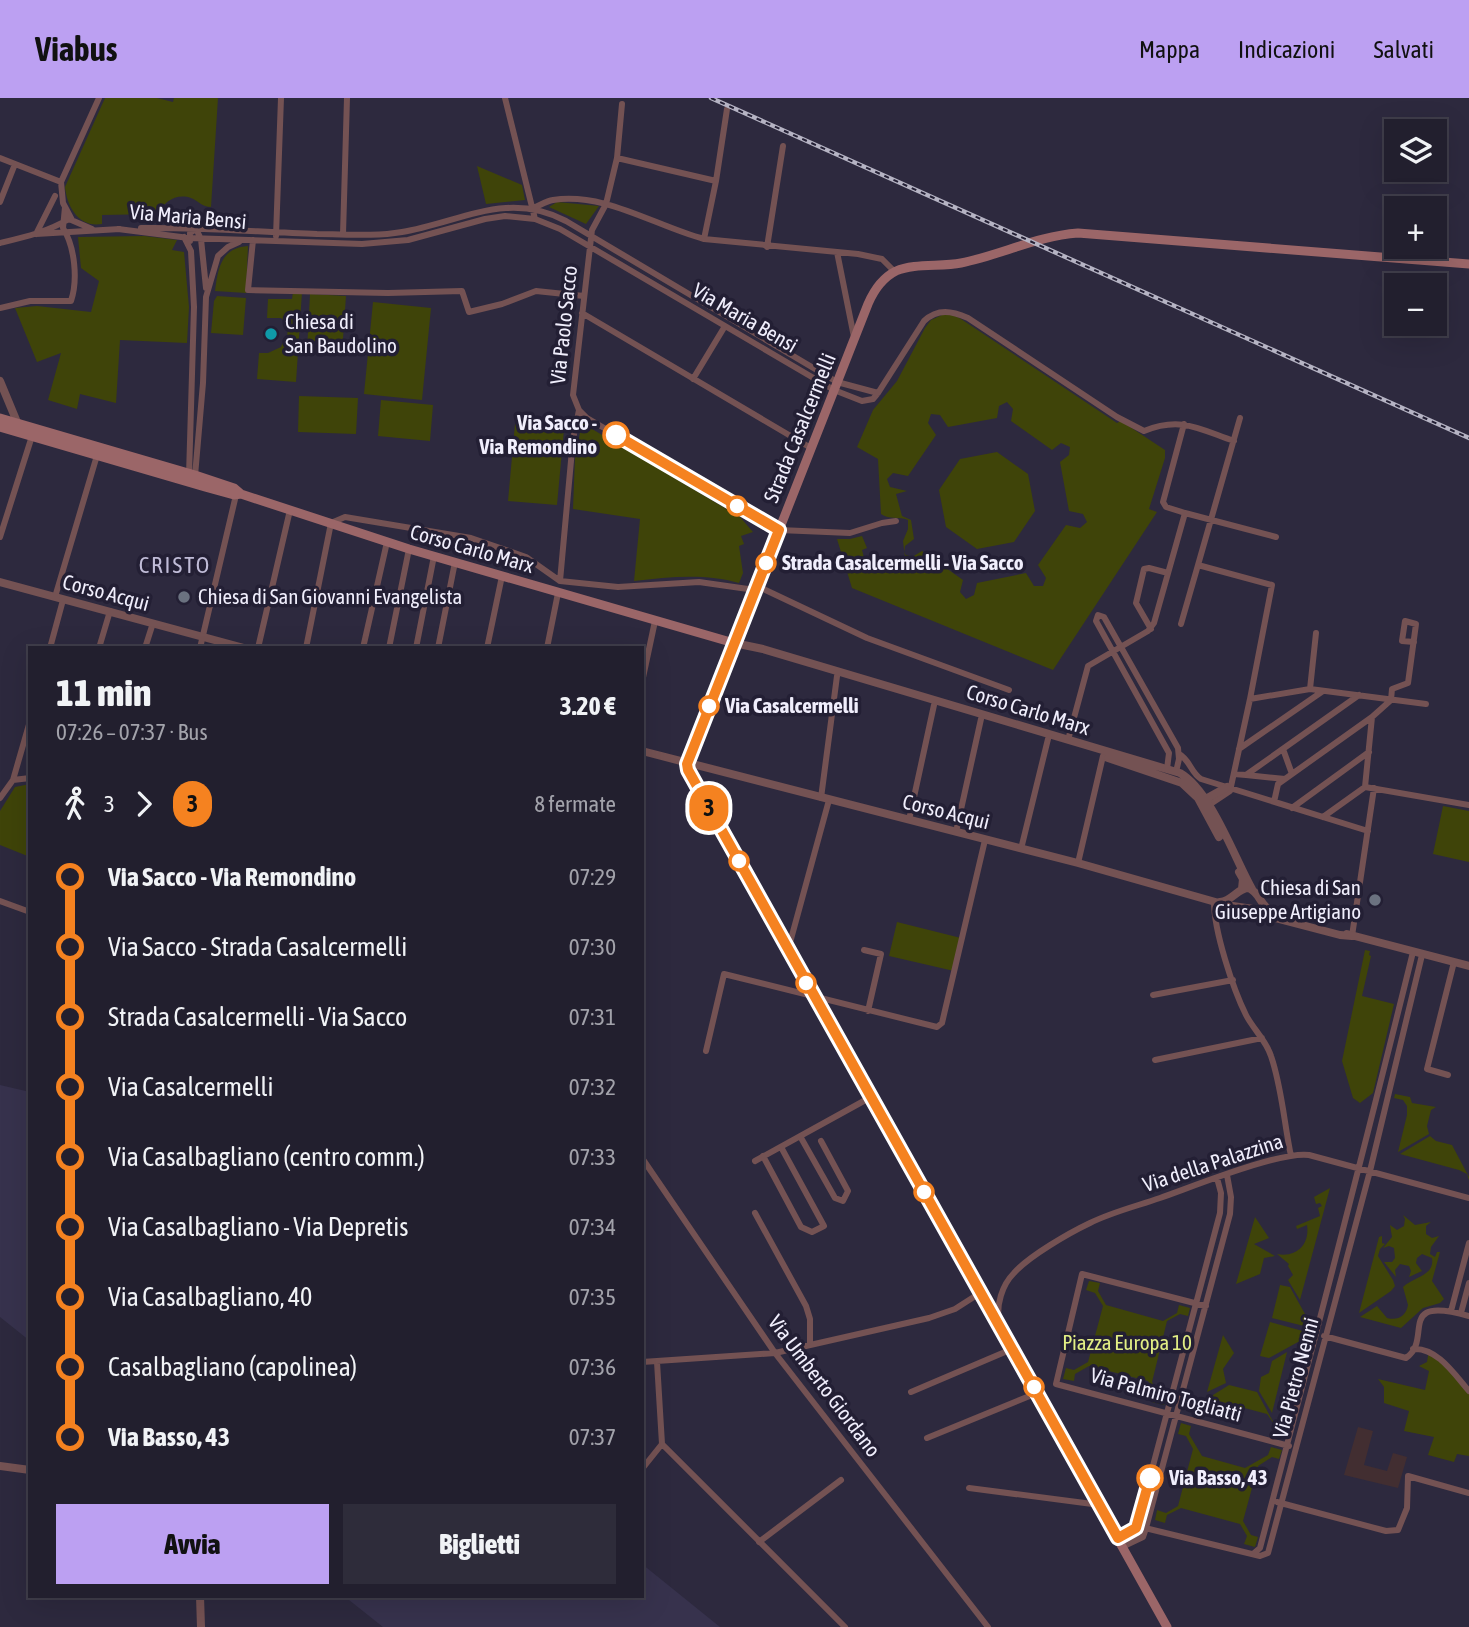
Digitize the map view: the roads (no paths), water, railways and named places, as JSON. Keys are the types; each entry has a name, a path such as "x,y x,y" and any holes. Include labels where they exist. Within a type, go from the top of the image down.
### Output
{"main road":[{"path":"895,272 910,267 942,266 969,261 1068,234 1090,233 1469,264"},
{"name":"Strada Casalcermelli","path":"779,530 874,291 885,278 895,272"},
{"path":"1,422 17,427"},
{"name":"Corso Carlo Marx","path":"17,427 32,436 98,451"},
{"name":"Corso Carlo Marx","path":"17,427 191,477 408,549 734,643"},
{"path":"779,530 687,764 688,770 1167,1627"}],"street":[{"path":"71,233 63,229 65,207 61,182 99,98"},
{"path":"276,236 281,98"},
{"path":"342,234 347,98"},
{"path":"505,98 535,219"},
{"name":"Via Paolo Sacco","path":"622,104 617,158 607,204 592,230 573,396 579,410 587,418 779,530 850,533 897,521"},
{"path":"704,239 727,109"},
{"path":"767,247 783,146"},
{"path":"0,158 61,182"},
{"path":"617,158 716,181"},
{"path":"0,202 15,164"},
{"path":"36,234 55,196"},
{"path":"533,208 551,200 607,204 680,233 704,239 882,259 895,272"},
{"path":"0,308 30,301 71,301 74,266 70,246 71,233 77,228 65,207"},
{"name":"Via Maria Bensi","path":"118,229 201,239 253,240 276,236 382,235 412,230 489,209 533,208 561,218 592,236 836,386"},
{"name":"Via Maria Bensi","path":"118,229 195,229 377,243 424,236 495,217 535,219 554,226 725,326 836,386 878,393 924,321 935,313 949,311 968,318 1117,417 1144,430 1174,422 1234,441"},
{"path":"0,243 74,221 93,230"},
{"path":"36,234 118,229"},
{"path":"195,229 201,239 206,297 203,383 191,477 194,307 191,251 186,238 195,229"},
{"path":"206,297 218,256 235,243 253,240 248,290 388,293 462,291 468,312 502,304 536,291 584,296"},
{"name":"Strada Casalcermelli","path":"837,252 854,338"},
{"path":"582,313 811,448"},
{"path":"694,379 725,326"},
{"path":"0,381 17,427"},
{"path":"560,581 573,439 579,410"},
{"path":"1181,625 1240,418"},
{"path":"1184,424 1163,502 1166,508 1276,537"},
{"path":"0,537 32,436"},
{"path":"50,646 59,598 98,451"},
{"path":"201,646 239,495"},
{"path":"258,646 290,510"},
{"path":"1068,740 1087,667 1151,629 1185,513"},
{"path":"306,646 331,523 345,517 471,538 526,558 560,581 618,587 699,582 756,588 867,638 1009,690"},
{"path":"363,646 387,542"},
{"path":"389,646 408,549"},
{"path":"416,646 433,556"},
{"path":"438,646 455,562"},
{"path":"1198,565 1272,584 1234,774 1229,788 1205,802"},
{"path":"1151,629 1136,603 1144,569 1168,573"},
{"path":"487,646 502,576"},
{"name":"Corso Acqui","path":"0,582 237,646"},
{"path":"547,646 558,593"},
{"path":"100,646 110,611"},
{"path":"1172,772 1169,753 1096,621 1097,616 1104,616 1179,754 1186,759 1196,776 1368,831"},
{"path":"644,673 655,621"},
{"path":"146,646 153,623"},
{"path":"1310,689 1316,633"},
{"path":"1274,802 1278,784 1373,717 1391,699 1392,689 1408,683 1414,642"},
{"name":"Corso Carlo Marx","path":"734,643 761,654 1103,756 1172,772"},
{"name":"Corso Carlo Marx","path":"734,643 763,649 1172,772 1194,783 1252,889"},
{"path":"788,950 825,799 836,676"},
{"path":"1251,699 1310,689 1426,704"},
{"path":"1239,749 1323,691"},
{"path":"1246,775 1359,695"},
{"path":"909,820 934,705"},
{"path":"1365,788 1373,717"},
{"path":"956,832 981,719"},
{"path":"0,798 13,780 28,727"},
{"path":"1021,849 1048,739"},
{"path":"1283,749 1292,774"},
{"name":"Corso Acqui","path":"644,752 1352,936"},
{"path":"1292,808 1369,752"},
{"path":"1172,772 1179,754"},
{"path":"1078,863 1103,756"},
{"path":"1234,774 1285,779"},
{"path":"13,780 28,778"},
{"path":"1323,817 1365,788 1469,805"},
{"path":"1352,936 1374,788"},
{"name":"Corso Carlo Marx","path":"1205,802 1242,877 1239,891"},
{"path":"706,1051 724,974 937,1027 942,1023 985,839"},
{"path":"1291,1156 1270,1054 1244,1012 1219,934 1214,902 1227,901 1239,891 1252,889 1257,898 1272,912 1469,966"},
{"path":"1239,891 1236,901 1244,907 1255,904 1257,898"},
{"path":"0,901 28,911"},
{"path":"864,950 881,954 868,1011"},
{"name":"Via Pietro Nenni","path":"1252,1554 1260,1548 1360,1169 1413,952"},
{"name":"Via Pietro Nenni","path":"1252,1554 1260,1556 1268,1553 1370,1171 1422,954"},
{"path":"1447,1075 1427,1069 1454,962"},
{"path":"1153,995 1233,980"},
{"path":"1155,1060 1262,1038"},
{"path":"755,1161 871,1097"},
{"path":"800,1136 835,1198 843,1201 848,1191 821,1141"},
{"path":"763,1156 801,1227 812,1232 824,1226 781,1147"},
{"name":"Via della Palazzina","path":"1000,1302 1007,1281 1020,1267 1088,1224 1217,1178 1291,1156 1309,1155 1469,1198"},
{"name":"Via Umberto Giordano","path":"644,1161 775,1353 988,1627"},
{"path":"1120,1543 1143,1537 1146,1528 1231,1210 1227,1175"},
{"path":"1120,1543 1137,1525 1167,1414 1222,1205 1222,1193 1217,1178"},
{"path":"755,1213 806,1306 810,1319 810,1345"},
{"path":"1451,1311 1469,1243"},
{"name":"Via Palmiro Togliatti","path":"1206,1306 1082,1274 1056,1384 1296,1448"},
{"path":"1461,1314 1469,1283"},
{"path":"644,1362 775,1353 929,1318 955,1309 980,1293"},
{"path":"987,1305 993,1307 1000,1302"},
{"path":"1000,1302 998,1315 1002,1331"},
{"path":"1316,1334 1402,1358 1409,1356 1413,1349 1423,1316 1436,1309 1469,1316"},
{"path":"911,1392 1012,1349"},
{"path":"1413,1349 1429,1350 1469,1391"},
{"path":"657,1362 662,1444 845,1627"},
{"path":"928,1438 1037,1393"},
{"path":"644,1466 662,1444"},
{"path":"0,1466 28,1469"},
{"path":"1272,1500 1386,1531 1398,1530 1407,1508 1408,1476 1469,1493"},
{"path":"760,1542 841,1480"},
{"path":"969,1488 1100,1505"},
{"path":"1137,1525 1252,1554"},
{"path":"200,1598 201,1627"}],"railway":[{"path":"711,98 1469,438"}],"place":[{"name":"Chiesa di San Baudolino","path":"271,334"},
{"name":"Via Sacco - Via Remondino","path":"616,435"},
{"name":"Strada Casalcermelli - Via Sacco","path":"766,563"},
{"name":"Chiesa di San Giovanni Evangelista","path":"184,597"},
{"name":"Via Casalcermelli","path":"709,706"},
{"name":"Chiesa di San Giuseppe Artigiano","path":"1375,900"},
{"name":"Via Basso, 43","path":"1150,1478"}],"district":[{"name":"CRISTO","path":"175,565"}],"park label":[{"name":"Piazza Europa 10","path":"1127,1343"}]}
